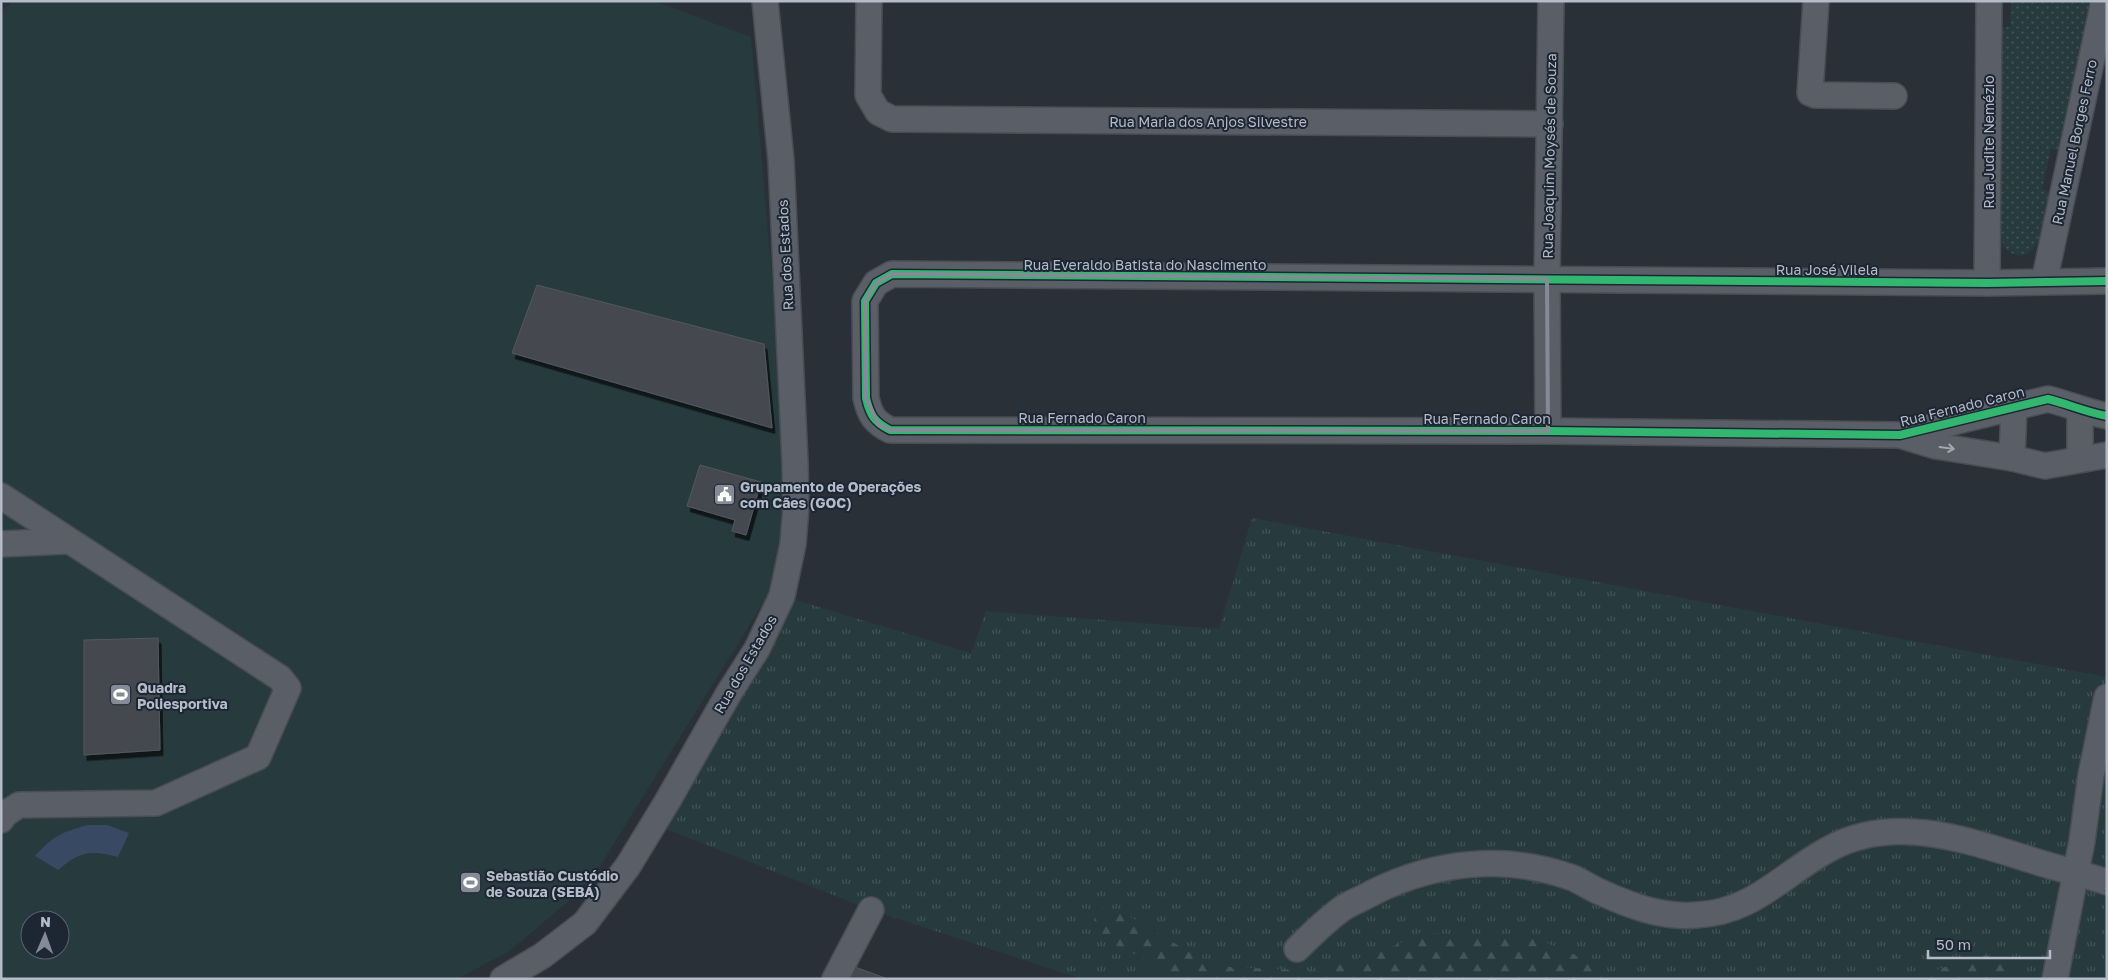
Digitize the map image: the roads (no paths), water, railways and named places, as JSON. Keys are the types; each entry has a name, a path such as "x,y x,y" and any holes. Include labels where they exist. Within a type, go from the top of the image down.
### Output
{"street":[{"name":"Rua dos Estados","path":"503,979 542,956 586,923 628,866 667,802 728,693 757,649 782,596 793,544 796,507 796,462 781,160 766,1"},
{"name":"Rua Maria dos Anjos Silvestre","path":"869,1 868,95 871,104 878,112 892,119 1550,124"},
{"name":"Rua Joaquim Moysés de Souza","path":"1548,431 1547,279 1551,1"},
{"name":"Rua Judite Nemézio","path":"1987,283 1989,1"},
{"name":"Rua Manuel Borges Ferro","path":"2044,282 2104,1"},
{"path":"1815,8 1810,93 1814,95 1894,96"},
{"name":"Rua Everaldo Batista do Nascimento","path":"869,411 866,398 865,301 876,284 892,274 1547,279"},
{"name":"Rua José Vilela","path":"1547,279 1987,283 2107,280"},
{"name":"Rua Fernado Caron","path":"869,411 878,424 890,430 1548,431 1900,435 2048,399 2067,404 2080,411 2107,416"},
{"path":"2012,458 2014,406"},
{"path":"2080,411 2080,459"},
{"name":"Rua Fernado Caron","path":"1900,435 1936,446 2012,458 2045,466 2107,455"},
{"path":"1,496 280,678 288,688 258,757 156,803 19,805 1,820"},
{"path":"1,544 68,541"},
{"path":"2055,979 2107,697"},
{"path":"1297,949 1344,907 1398,880 1449,866 1484,862 1520,865 1554,872 1576,879 1635,907 1657,913 1694,916 1718,914 1735,909 1752,901 1800,867 1833,847 1869,835 1890,831 1911,831 1960,840 2107,882"},
{"path":"836,979 870,910"}],"water":[{"path":"88,825 107,825 129,833 118,857 99,853 85,854 73,859 58,870 35,856 58,836"}],"place":[{"name":"Grupamento de Operações com Cães (GOC)","path":"724,494"},
{"name":"Quadra Poliesportiva","path":"121,695"},
{"name":"Sebastião Custódio de Souza (SEBÁ)","path":"470,883"}]}
